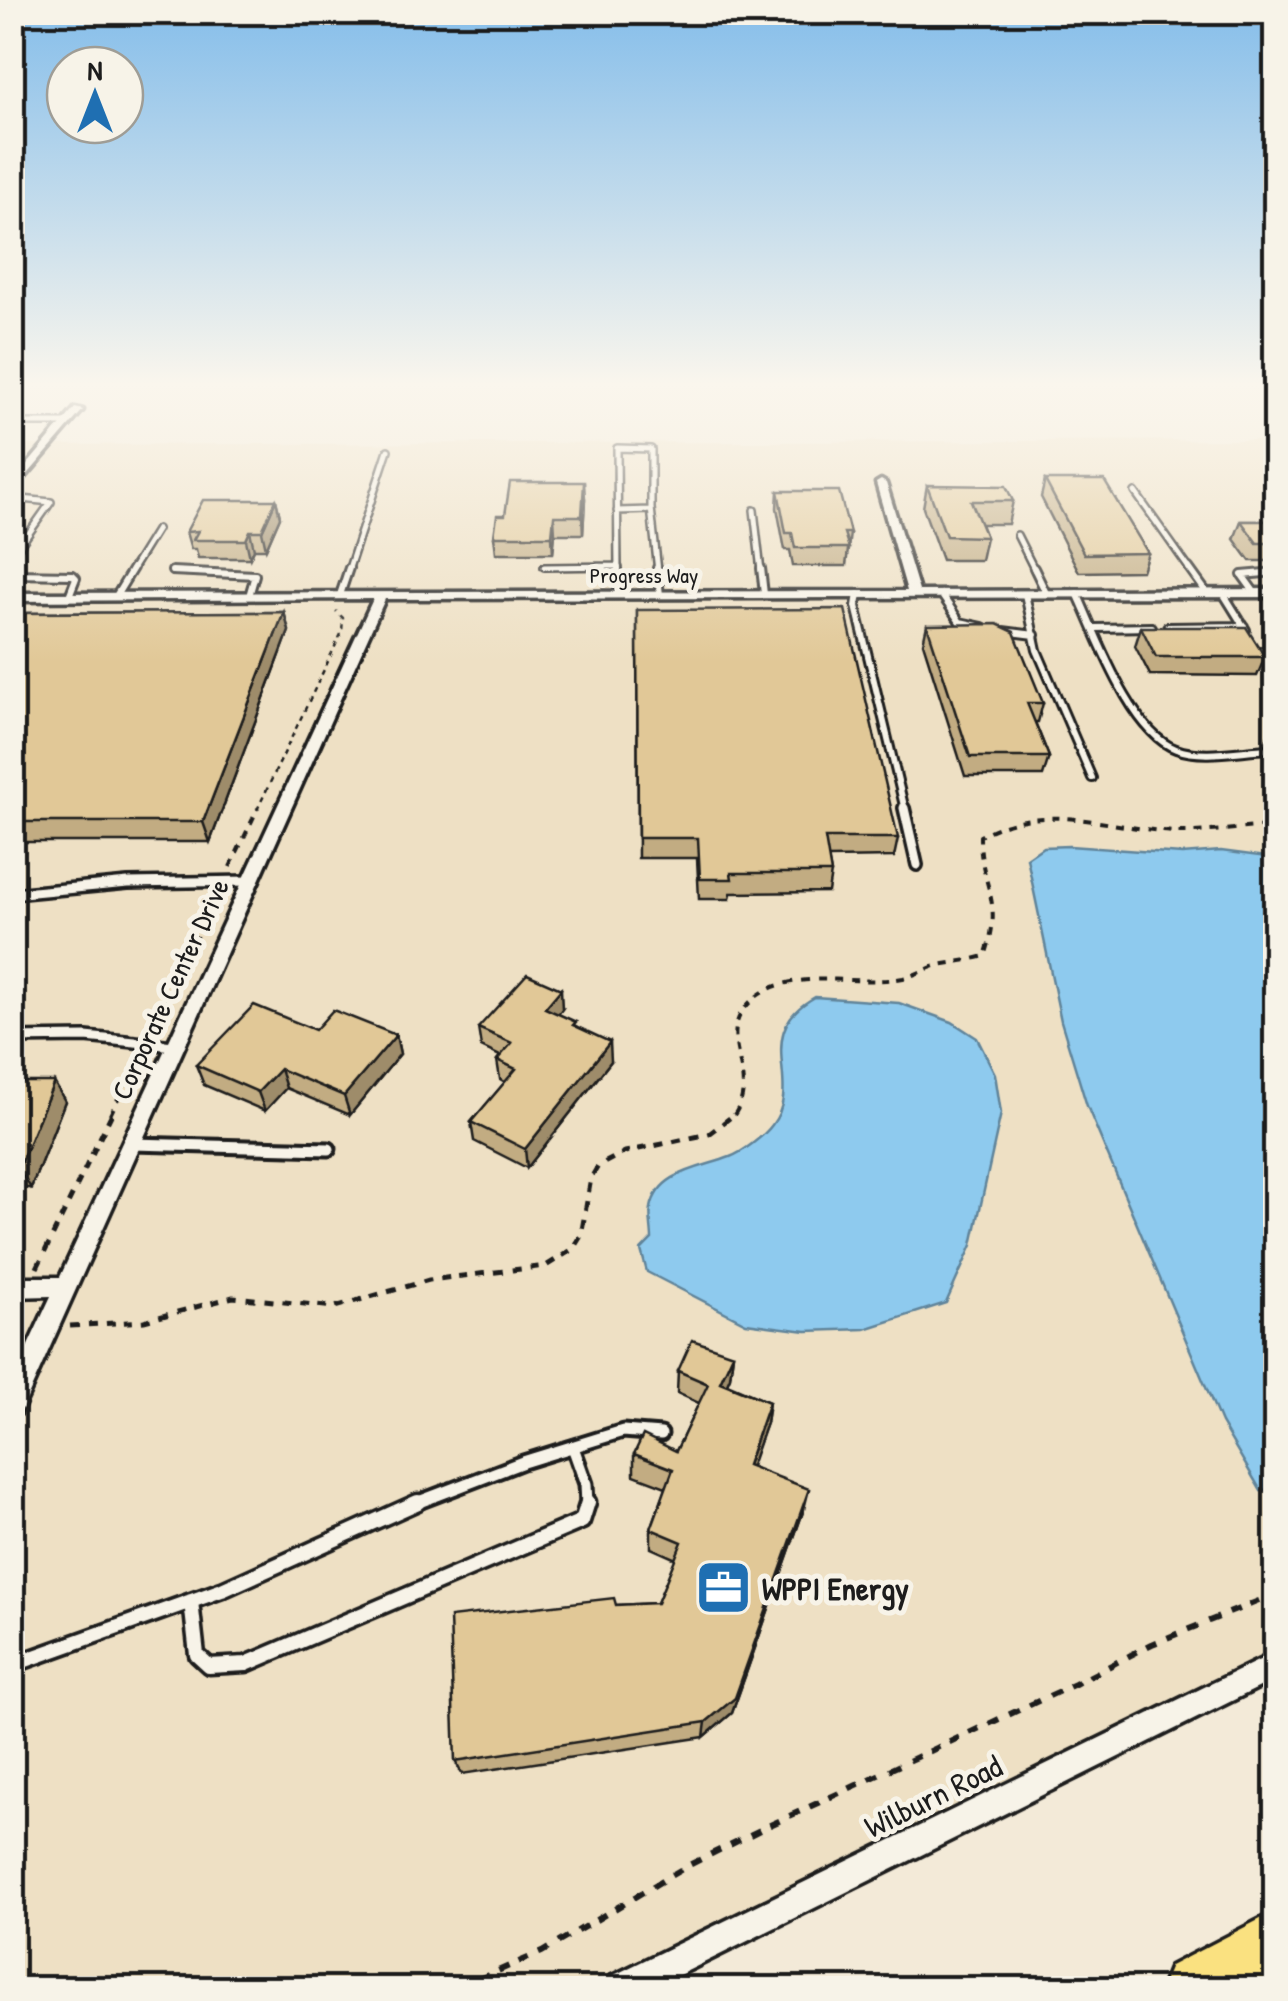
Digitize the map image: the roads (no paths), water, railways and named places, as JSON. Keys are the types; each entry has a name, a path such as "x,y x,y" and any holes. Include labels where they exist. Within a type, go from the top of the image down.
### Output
{"highway":[{"path":"1192,1988 1276,1941"}],"street":[{"path":"881,484 914,594"},
{"name":"Progress Way","path":"12,597 1276,593"},
{"name":"Corporate Center Drive","path":"12,1406 382,595"},
{"path":"19,1287 66,1286"},
{"name":"Wilburn Road","path":"621,1988 1276,1666"}],"lane":[{"path":"340,595 380,475"},
{"path":"617,475 618,595"},
{"path":"651,475 660,594"},
{"path":"1135,492 1207,593"},
{"path":"12,498 51,502 12,557"},
{"path":"617,512 651,510"},
{"path":"754,510 764,594"},
{"path":"116,596 157,529"},
{"path":"1017,535 1046,594"},
{"path":"544,566 618,566"},
{"path":"172,571 241,571 255,575 249,596"},
{"path":"1255,593 1242,575 1276,572"},
{"path":"12,574 73,575 76,578 68,596"},
{"path":"1223,593 1276,674"},
{"path":"858,594 856,606 868,642 917,864"},
{"path":"941,594 960,622 1035,635"},
{"path":"1025,594 1044,670 1092,778"},
{"path":"1077,594 1145,724 1164,745 1180,751 1268,749 1276,723"},
{"path":"1095,628 1244,626"},
{"path":"12,894 128,883 250,882"},
{"path":"12,1038 86,1038 174,1046"},
{"path":"129,1144 330,1150"},
{"path":"12,1665 191,1600 402,1509 573,1447 623,1431 661,1434"},
{"path":"191,1600 197,1655 210,1666 246,1664 582,1521 590,1507 573,1447"}],"water":[{"path":"1043,847 1182,854 1221,851 1275,858 1276,1486 1261,1491 1221,1423 1087,1106 1061,1021 1027,858"},
{"path":"815,997 899,1003 952,1022 977,1038 995,1074 1001,1113 972,1245 946,1303 865,1329 806,1331 746,1323 647,1272 641,1250 652,1239 651,1208 662,1186 683,1173 735,1155 772,1125 784,1092 782,1042 786,1026 796,1011"}],"place":[{"name":"WPPI Energy","path":"723,1588"}]}
